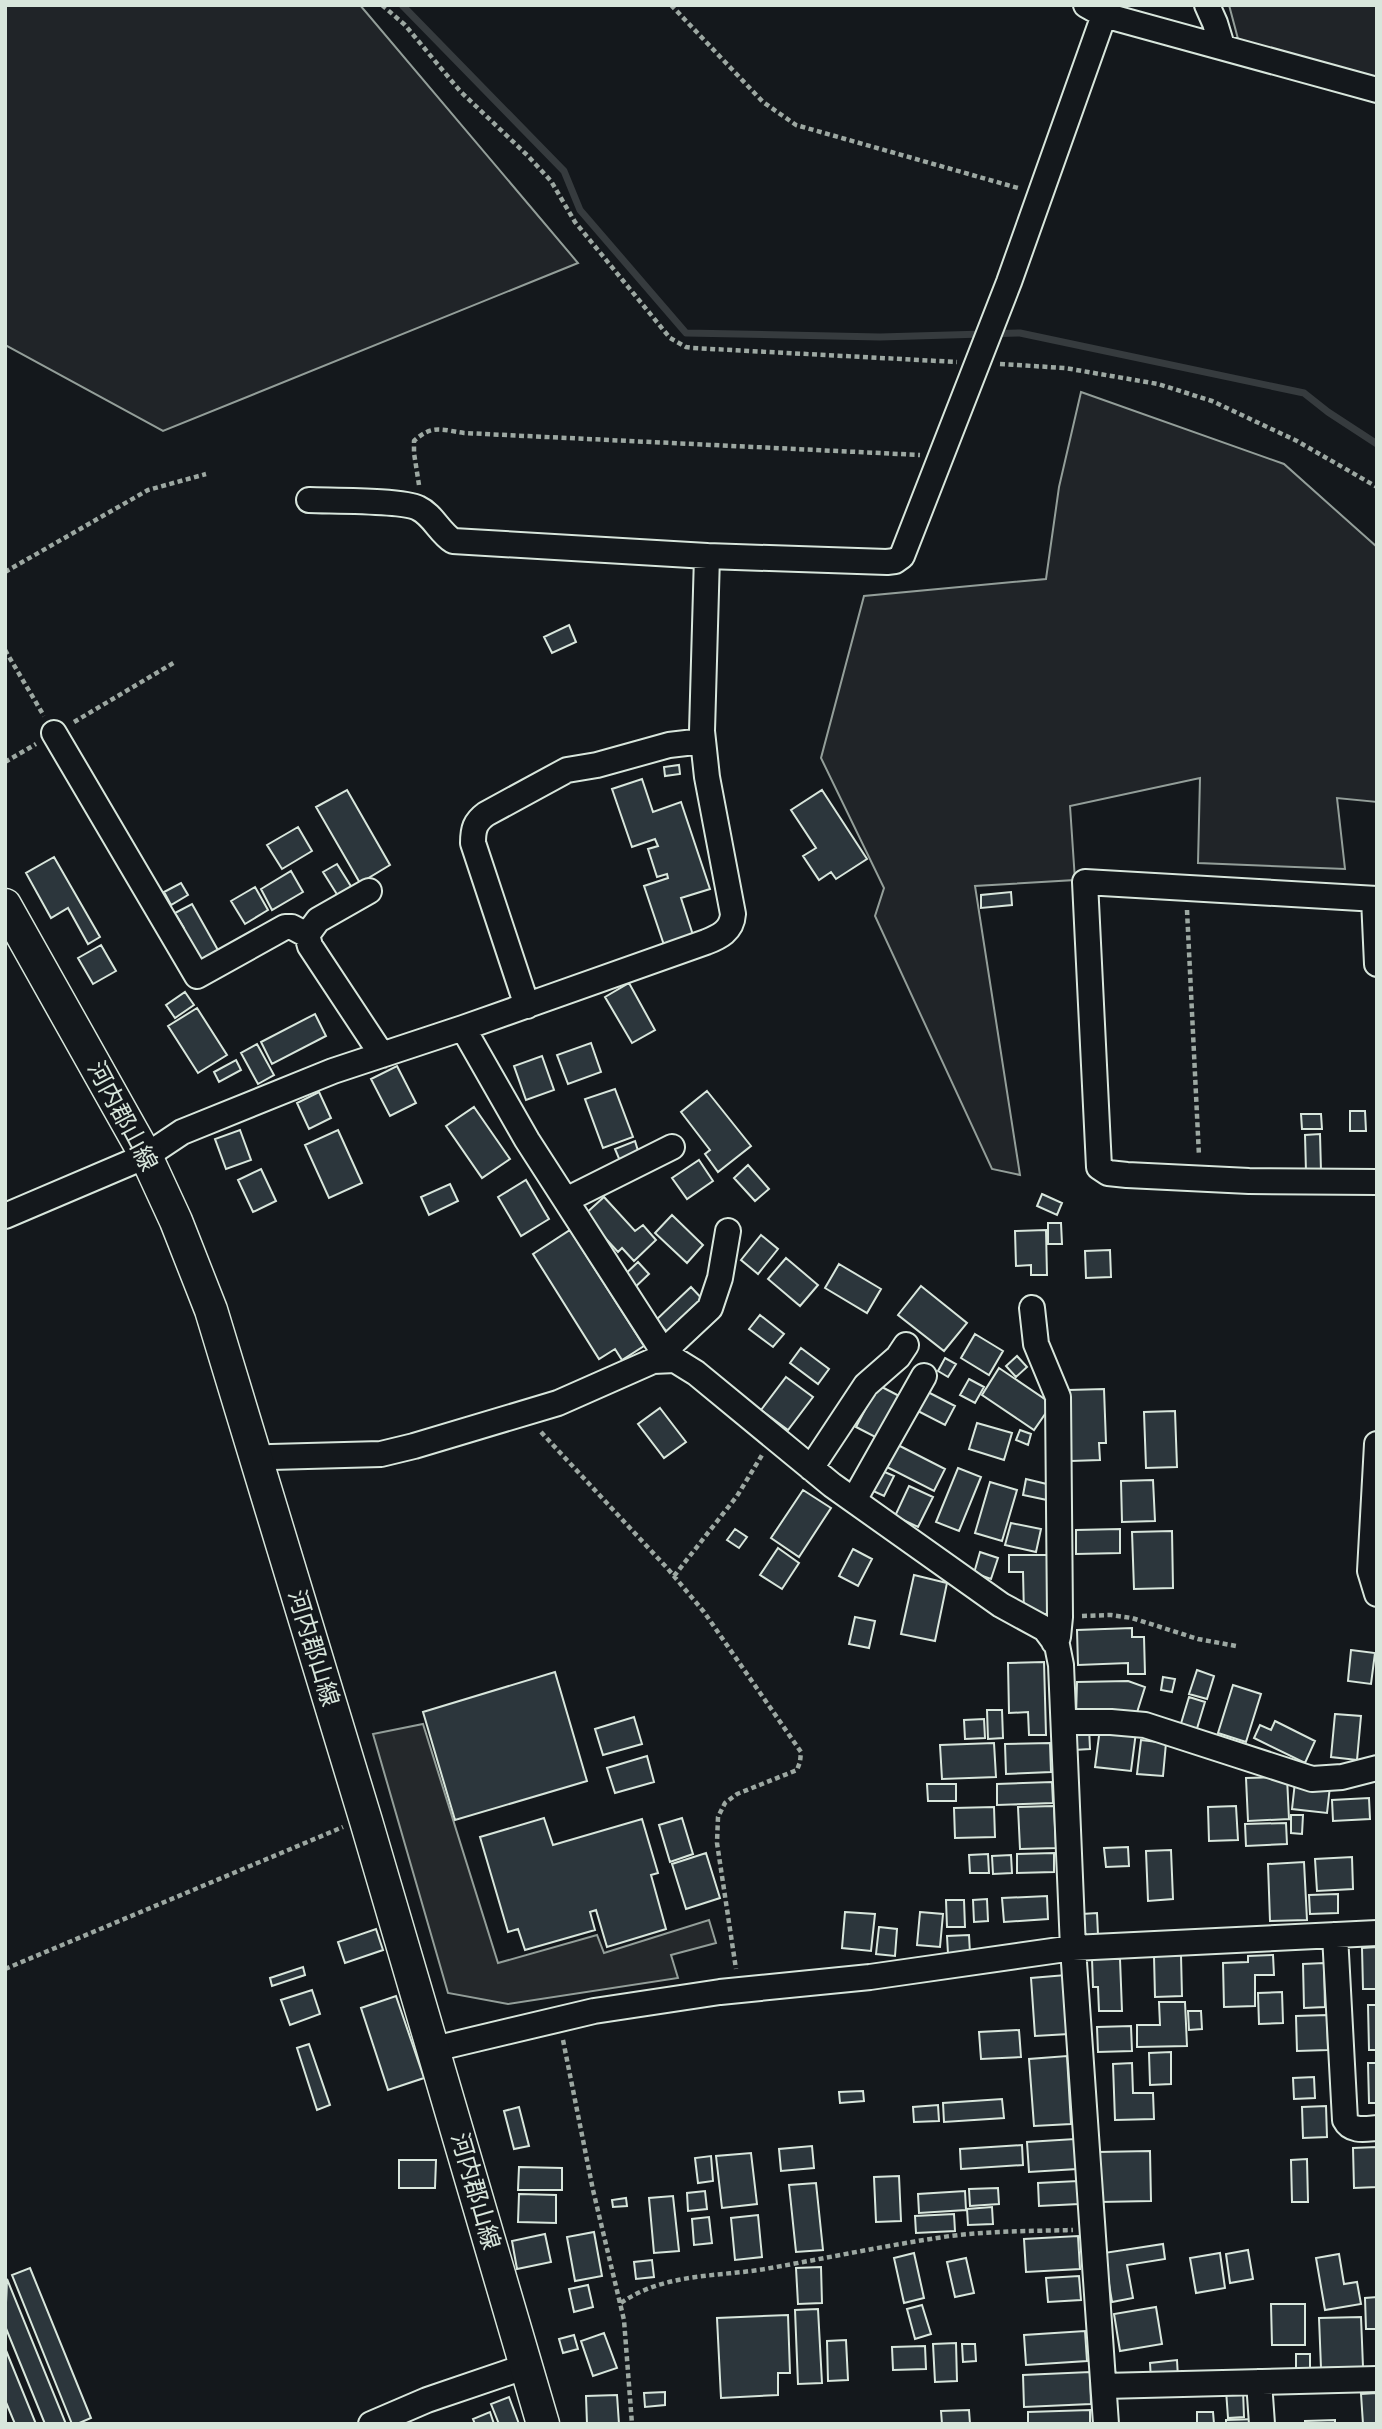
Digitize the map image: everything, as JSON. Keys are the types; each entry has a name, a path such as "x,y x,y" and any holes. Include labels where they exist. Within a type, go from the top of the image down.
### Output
{"main road":[{"name":"河内郡山線","path":"5,905 146,1156 176,1221 211,1310 366,1821 544,2424"}],"street":[{"path":"1207,5 1222,46"},
{"path":"309,500 412,505 429,515 440,531 453,541 707,556 895,561 902,556 942,456 1041,194 1095,10 1242,54 1377,90"},
{"path":"5,1216 146,1156 182,1132 333,1071 706,942 719,937 729,928 733,914 707,777 703,741 707,556"},
{"path":"54,733 197,976 285,927 292,927 307,934"},
{"path":"527,1006 477,855 473,835 476,823 486,814 566,770 597,765 669,745 703,741"},
{"path":"1377,964 1375,899 1085,882 1099,1167 1108,1173 1250,1181 1377,1182"},
{"path":"307,934 318,920 369,891"},
{"path":"307,934 310,946 382,1055"},
{"path":"463,1028 527,1140 666,1355 688,1367 854,1500 1001,1605 1045,1629 1054,1642 1061,1665 1073,1948 1106,2424"},
{"path":"566,1200 672,1147"},
{"path":"257,1460 271,1457 382,1454 558,1404 666,1355 710,1308 720,1278 728,1231"},
{"path":"1032,1308 1036,1344 1058,1397 1060,1617 1058,1637 1054,1642"},
{"path":"811,1468 866,1385 898,1357 906,1345"},
{"path":"854,1500 924,1376"},
{"path":"1377,1444 1370,1571 1377,1594"},
{"path":"1064,1723 1111,1722 1145,1726 1312,1779 1342,1777 1377,1768"},
{"path":"434,2049 594,2011 740,1991 870,1978 1073,1948 1377,1933"},
{"path":"1335,1935 1346,2125 1354,2129 1377,2128"},
{"path":"371,2424 427,2400 527,2366"},
{"path":"1104,2386 1377,2379"},
{"path":"1259,2382 1262,2424"}],"path":[{"path":"382,5 405,25 460,91 544,173 575,222 670,338 678,343 693,348 1065,368 1158,384 1224,407 1297,441 1377,487"},
{"path":"671,5 763,102 796,125 819,134 1041,194"},
{"path":"429,515 420,491 414,441 425,431 434,429 464,433 942,456"},
{"path":"5,572 148,490 206,474"},
{"path":"5,650 54,733"},
{"path":"5,762 175,662"},
{"path":"1186,888 1200,1178"},
{"path":"529,1414 540,1431 704,1612 801,1752 796,1770 737,1794 725,1803 718,1817 717,1843 740,1991"},
{"path":"674,1576 737,1496 773,1437"},
{"path":"1060,1617 1111,1615 1132,1618 1198,1640 1236,1646"},
{"path":"5,1969 338,1829 366,1821"},
{"path":"559,2019 593,2190 625,2320 632,2424"},
{"path":"621,2303 653,2287 702,2274 761,2269 961,2235 1094,2230"}],"shaded area":[{"path":"5,5 360,5 578,263 163,431 5,345"},
{"path":"1229,5 1377,5 1377,79 1242,54"},
{"path":"1081,392 1284,464 1377,547 1377,802 1337,798 1345,869 1198,863 1200,778 1070,806 1075,880 975,886 1020,1175 992,1169 875,916 884,888 821,758 864,596 1046,579 1059,487"},
{"path":"423,1724 498,1963 597,1935 604,1953 709,1920 716,1943 671,1955 678,1978 508,2004 448,1993 373,1734"}],"building":[{"path":"569,625 576,642 552,653 544,637"},
{"path":"679,765 680,774 665,776 664,767"},
{"path":"642,779 653,812 681,802 710,889 681,898 693,935 664,945 644,886 668,878 667,874 657,877 648,849 658,846 655,839 632,847 612,789"},
{"path":"347,790 390,865 360,883 316,807"},
{"path":"822,790 867,859 836,879 831,872 819,880 803,856 816,848 791,810"},
{"path":"298,827 312,851 282,869 267,845"},
{"path":"54,857 100,937 88,944 68,908 51,918 26,873"},
{"path":"337,864 352,888 338,896 323,872"},
{"path":"291,871 303,892 272,910 261,889"},
{"path":"181,883 188,895 171,905 164,892"},
{"path":"255,887 268,910 245,924 231,901"},
{"path":"1011,892 1012,905 981,908 981,895"},
{"path":"192,904 219,952 199,964 180,931 184,928 175,913"},
{"path":"101,945 116,971 93,984 78,958"},
{"path":"629,983 655,1030 632,1043 605,997"},
{"path":"185,992 194,1005 175,1018 166,1005"},
{"path":"197,1008 227,1055 198,1073 168,1026"},
{"path":"315,1014 326,1036 272,1064 261,1042"},
{"path":"591,1043 601,1072 568,1084 557,1055"},
{"path":"257,1044 274,1075 258,1084 241,1053"},
{"path":"542,1056 554,1090 526,1100 514,1066"},
{"path":"236,1060 241,1070 219,1082 214,1072"},
{"path":"397,1066 416,1103 390,1116 371,1079"},
{"path":"615,1089 633,1137 603,1148 585,1099"},
{"path":"707,1091 751,1146 718,1172 705,1154 710,1150 681,1112"},
{"path":"319,1092 331,1118 309,1129 297,1103"},
{"path":"474,1107 510,1159 482,1178 446,1126"},
{"path":"1350,1111 1365,1111 1366,1131 1350,1131"},
{"path":"1301,1114 1321,1114 1322,1129 1302,1129"},
{"path":"240,1130 251,1160 226,1169 215,1139"},
{"path":"338,1130 362,1183 329,1198 305,1145"},
{"path":"1320,1134 1321,1171 1306,1172 1305,1135"},
{"path":"635,1141 639,1154 620,1161 615,1149"},
{"path":"699,1160 713,1181 687,1199 672,1178"},
{"path":"748,1165 769,1189 755,1201 734,1178"},
{"path":"261,1169 276,1201 253,1212 238,1180"},
{"path":"526,1180 549,1219 521,1236 498,1197"},
{"path":"450,1184 458,1201 429,1215 421,1197"},
{"path":"1042,1194 1062,1203 1057,1215 1037,1206"},
{"path":"604,1197 635,1231 643,1225 656,1240 634,1261 622,1248 618,1252 584,1215"},
{"path":"672,1215 703,1245 687,1263 655,1233"},
{"path":"1048,1223 1061,1223 1062,1244 1048,1244"},
{"path":"570,1230 644,1346 622,1360 615,1349 599,1359 533,1254"},
{"path":"1046,1230 1047,1275 1031,1275 1031,1265 1016,1266 1015,1231"},
{"path":"761,1235 778,1249 758,1274 741,1260"},
{"path":"1110,1250 1111,1277 1086,1278 1085,1251"},
{"path":"786,1258 818,1285 800,1306 768,1279"},
{"path":"638,1262 649,1274 631,1291 620,1279"},
{"path":"839,1264 881,1289 867,1313 825,1288"},
{"path":"921,1286 967,1323 944,1351 898,1315"},
{"path":"691,1287 706,1303 671,1336 656,1320"},
{"path":"760,1315 784,1334 773,1347 749,1329"},
{"path":"975,1334 1003,1351 989,1375 961,1358"},
{"path":"801,1348 829,1369 818,1384 790,1363"},
{"path":"1017,1356 1027,1367 1016,1377 1006,1366"},
{"path":"945,1358 956,1364 948,1377 938,1371"},
{"path":"999,1368 1052,1404 1034,1430 982,1395"},
{"path":"786,1377 813,1397 788,1430 761,1410"},
{"path":"969,1379 984,1387 975,1403 960,1395"},
{"path":"878,1385 905,1399 883,1441 856,1427"},
{"path":"1104,1389 1106,1443 1099,1443 1100,1460 1071,1461 1068,1390"},
{"path":"924,1390 955,1406 945,1425 914,1409"},
{"path":"660,1408 686,1442 664,1458 638,1424"},
{"path":"1175,1411 1177,1467 1146,1468 1144,1412"},
{"path":"977,1423 1012,1433 1004,1460 969,1449"},
{"path":"1020,1430 1031,1434 1028,1445 1016,1440"},
{"path":"896,1444 945,1469 934,1491 885,1466"},
{"path":"958,1468 981,1477 959,1531 936,1522"},
{"path":"880,1470 894,1476 884,1496 871,1490"},
{"path":"1026,1479 1051,1485 1047,1500 1023,1495"},
{"path":"1153,1480 1155,1521 1122,1522 1121,1481"},
{"path":"990,1482 1017,1490 1002,1541 975,1533"},
{"path":"909,1486 933,1497 918,1527 895,1516"},
{"path":"803,1490 831,1508 799,1557 771,1538"},
{"path":"1011,1523 1041,1529 1036,1552 1005,1545"},
{"path":"735,1529 747,1537 739,1548 727,1540"},
{"path":"1120,1529 1120,1553 1076,1554 1076,1530"},
{"path":"1172,1531 1173,1588 1134,1589 1132,1532"},
{"path":"778,1548 799,1563 782,1589 760,1575"},
{"path":"853,1549 872,1559 858,1586 839,1576"},
{"path":"980,1552 998,1558 991,1579 974,1573"},
{"path":"1009,1555 1054,1555 1055,1614 1024,1614 1023,1572 1009,1572"},
{"path":"914,1575 947,1583 935,1641 901,1634"},
{"path":"855,1617 875,1621 869,1648 849,1644"},
{"path":"1132,1628 1132,1637 1144,1637 1145,1674 1128,1674 1128,1663 1078,1665 1077,1630"},
{"path":"1351,1650 1375,1653 1371,1684 1348,1681"},
{"path":"1044,1662 1046,1735 1029,1735 1028,1712 1009,1713 1008,1663"},
{"path":"1197,1670 1214,1676 1207,1699 1189,1694"},
{"path":"555,1672 587,1781 455,1820 423,1712"},
{"path":"1163,1677 1175,1679 1172,1692 1161,1690"},
{"path":"1128,1681 1145,1687 1134,1722 1076,1716 1077,1682"},
{"path":"1233,1685 1261,1694 1246,1742 1218,1733"},
{"path":"1189,1697 1205,1702 1195,1735 1179,1730"},
{"path":"987,1710 1002,1710 1003,1738 988,1739"},
{"path":"1335,1714 1361,1716 1357,1760 1331,1757"},
{"path":"634,1717 642,1744 603,1755 595,1729"},
{"path":"984,1719 985,1738 965,1739 964,1720"},
{"path":"1275,1721 1315,1741 1305,1763 1254,1738 1260,1725 1271,1730"},
{"path":"1089,1727 1090,1749 1074,1750 1073,1728"},
{"path":"1100,1728 1136,1732 1131,1771 1095,1767"},
{"path":"1141,1740 1166,1743 1163,1776 1137,1774"},
{"path":"994,1743 996,1777 942,1779 940,1745"},
{"path":"1050,1743 1051,1772 1006,1774 1005,1744"},
{"path":"647,1756 654,1782 615,1793 607,1768"},
{"path":"1287,1777 1289,1819 1248,1821 1246,1778"},
{"path":"1052,1782 1053,1803 997,1805 997,1784"},
{"path":"1295,1782 1330,1786 1327,1813 1292,1809"},
{"path":"927,1784 956,1784 956,1801 928,1801"},
{"path":"1369,1798 1370,1819 1333,1821 1332,1800"},
{"path":"1054,1806 1056,1848 1020,1849 1018,1807"},
{"path":"1236,1806 1238,1840 1209,1841 1208,1807"},
{"path":"994,1807 995,1837 955,1838 954,1808"},
{"path":"1291,1815 1303,1815 1302,1834 1291,1833"},
{"path":"544,1818 553,1845 642,1819 658,1873 651,1875 666,1929 607,1947 596,1910 590,1912 595,1930 525,1950 518,1929 508,1932 480,1837"},
{"path":"682,1818 693,1854 670,1862 659,1825"},
{"path":"1286,1823 1287,1844 1246,1846 1245,1824"},
{"path":"1128,1847 1129,1866 1106,1867 1104,1848"},
{"path":"1171,1850 1173,1899 1148,1901 1146,1851"},
{"path":"706,1853 720,1898 686,1909 672,1864"},
{"path":"1054,1853 1054,1872 1017,1873 1017,1854"},
{"path":"988,1854 989,1873 970,1873 969,1855"},
{"path":"1011,1855 1012,1873 993,1874 992,1856"},
{"path":"1352,1857 1353,1889 1317,1891 1315,1859"},
{"path":"1304,1862 1307,1920 1270,1921 1268,1864"},
{"path":"1338,1894 1338,1913 1310,1914 1309,1895"},
{"path":"1047,1896 1048,1919 1004,1922 1002,1898"},
{"path":"987,1899 988,1921 974,1922 973,1900"},
{"path":"946,1900 964,1900 965,1927 947,1927"},
{"path":"845,1912 875,1914 871,1951 842,1948"},
{"path":"920,1912 943,1914 940,1947 917,1945"},
{"path":"1097,1913 1098,1935 1083,1936 1082,1914"},
{"path":"879,1927 897,1929 895,1956 876,1954"},
{"path":"376,1929 383,1950 345,1963 338,1942"},
{"path":"969,1935 970,1953 948,1954 947,1936"},
{"path":"1377,1947 1377,1989 1363,1989 1362,1948"},
{"path":"1181,1955 1182,1996 1155,1997 1154,1956"},
{"path":"1273,1955 1274,1975 1255,1975 1255,2006 1224,2007 1223,1963 1248,1962 1248,1956"},
{"path":"1092,1959 1120,1959 1122,2011 1099,2011 1098,1987 1093,1987"},
{"path":"1324,1963 1325,2007 1304,2008 1303,1964"},
{"path":"303,1967 305,1975 272,1986 270,1978"},
{"path":"1066,1975 1069,2034 1035,2036 1031,1978"},
{"path":"312,1990 320,2014 290,2025 281,2000"},
{"path":"1282,1992 1283,2023 1259,2024 1258,1993"},
{"path":"396,1996 424,2078 388,2090 361,2008"},
{"path":"1159,2002 1185,2002 1187,2046 1137,2047 1137,2025 1160,2025"},
{"path":"1368,2005 1377,2005 1377,2050 1369,2050"},
{"path":"1188,2011 1201,2011 1202,2029 1189,2030"},
{"path":"1327,2015 1328,2050 1297,2051 1296,2016"},
{"path":"1131,2026 1132,2051 1098,2052 1097,2027"},
{"path":"1019,2030 1021,2057 981,2059 979,2032"},
{"path":"309,2044 330,2105 317,2110 297,2048"},
{"path":"1171,2052 1171,2084 1150,2085 1149,2053"},
{"path":"1067,2056 1071,2124 1034,2126 1029,2059"},
{"path":"1132,2063 1133,2093 1153,2093 1154,2119 1115,2120 1113,2064"},
{"path":"1368,2063 1377,2063 1377,2103 1369,2103"},
{"path":"1314,2077 1315,2098 1294,2099 1293,2078"},
{"path":"863,2091 864,2101 840,2103 839,2092"},
{"path":"1002,2099 1004,2118 944,2122 943,2103"},
{"path":"938,2105 939,2121 914,2122 913,2107"},
{"path":"1326,2106 1327,2137 1303,2138 1302,2107"},
{"path":"519,2107 529,2146 514,2149 504,2111"},
{"path":"1075,2139 1077,2169 1029,2172 1027,2142"},
{"path":"1022,2145 1023,2165 961,2169 960,2149"},
{"path":"812,2146 814,2168 781,2171 779,2149"},
{"path":"1377,2147 1377,2187 1354,2188 1353,2148"},
{"path":"1150,2151 1151,2201 1100,2202 1098,2152"},
{"path":"751,2153 757,2204 722,2208 716,2156"},
{"path":"711,2156 713,2181 698,2183 695,2158"},
{"path":"1307,2159 1308,2202 1292,2202 1291,2160"},
{"path":"399,2160 436,2160 435,2188 399,2188"},
{"path":"519,2167 562,2168 562,2190 518,2190"},
{"path":"899,2176 901,2221 876,2222 874,2177"},
{"path":"1078,2181 1079,2204 1039,2206 1038,2183"},
{"path":"816,2183 823,2250 796,2252 789,2185"},
{"path":"998,2188 999,2204 970,2206 969,2189"},
{"path":"705,2191 707,2209 688,2211 687,2193"},
{"path":"965,2191 966,2210 919,2213 918,2194"},
{"path":"519,2194 556,2195 556,2223 518,2222"},
{"path":"673,2196 679,2251 654,2253 649,2198"},
{"path":"626,2198 627,2206 613,2207 612,2200"},
{"path":"992,2207 993,2224 968,2225 967,2209"},
{"path":"954,2214 955,2231 916,2233 915,2216"},
{"path":"758,2215 762,2257 735,2260 731,2218"},
{"path":"709,2217 712,2243 694,2245 692,2219"},
{"path":"594,2232 602,2276 575,2281 567,2237"},
{"path":"545,2234 551,2262 517,2269 512,2241"},
{"path":"1078,2236 1080,2269 1026,2272 1024,2239"},
{"path":"1163,2244 1165,2259 1127,2265 1133,2298 1112,2302 1104,2253"},
{"path":"1248,2250 1253,2279 1230,2283 1226,2254"},
{"path":"914,2253 924,2298 904,2303 894,2258"},
{"path":"1220,2253 1225,2288 1196,2293 1190,2258"},
{"path":"1339,2254 1344,2284 1357,2282 1361,2304 1325,2310 1316,2258"},
{"path":"966,2258 974,2293 955,2297 947,2262"},
{"path":"652,2260 654,2277 636,2279 634,2262"},
{"path":"821,2267 822,2303 798,2304 796,2268"},
{"path":"30,2268 91,2418 77,2424 72,2424 12,2275"},
{"path":"1079,2276 1081,2300 1048,2302 1046,2278"},
{"path":"7,2279 66,2424 45,2424 5,2326"},
{"path":"588,2285 593,2307 574,2312 569,2289"},
{"path":"1377,2297 1377,2329 1366,2329 1365,2298"},
{"path":"1271,2304 1305,2304 1305,2345 1272,2345"},
{"path":"922,2305 931,2334 915,2339 907,2309"},
{"path":"1156,2307 1162,2344 1120,2351 1114,2314"},
{"path":"818,2309 822,2383 798,2384 795,2310"},
{"path":"788,2315 790,2373 778,2373 778,2395 721,2398 717,2318"},
{"path":"1361,2317 1363,2367 1321,2368 1319,2318"},
{"path":"1085,2331 1087,2361 1026,2365 1024,2335"},
{"path":"604,2333 617,2368 593,2376 581,2341"},
{"path":"574,2335 578,2349 563,2353 559,2339"},
{"path":"846,2340 848,2380 828,2381 827,2341"},
{"path":"956,2343 957,2381 935,2382 933,2344"},
{"path":"962,2344 975,2344 976,2361 963,2362"},
{"path":"925,2346 926,2369 893,2370 892,2347"},
{"path":"5,2348 36,2424 15,2424 5,2400"},
{"path":"1296,2354 1310,2354 1310,2372 1296,2372"},
{"path":"1177,2360 1178,2378 1151,2380 1150,2363"},
{"path":"1090,2372 1091,2404 1024,2407 1023,2375"},
{"path":"1226,2390 1243,2390 1244,2417 1228,2418"},
{"path":"665,2392 665,2405 645,2407 644,2393"},
{"path":"1377,2393 1377,2424 1363,2424 1361,2394"},
{"path":"617,2395 619,2424 587,2424 586,2396"},
{"path":"509,2397 519,2424 499,2424 491,2404"},
{"path":"969,2410 970,2424 942,2424 941,2411"},
{"path":"1090,2410 1090,2424 1028,2424 1028,2412"},
{"path":"490,2412 494,2424 475,2424 473,2419"},
{"path":"1197,2412 1213,2412 1214,2424 1197,2424"},
{"path":"1256,2419 1256,2424 1226,2424 1226,2420"},
{"path":"1335,2420 1335,2424 1305,2424 1305,2421"}],"waterway":[{"path":"402,5 564,171 580,210 686,333 880,337 1020,333 1304,393 1377,444"}]}
